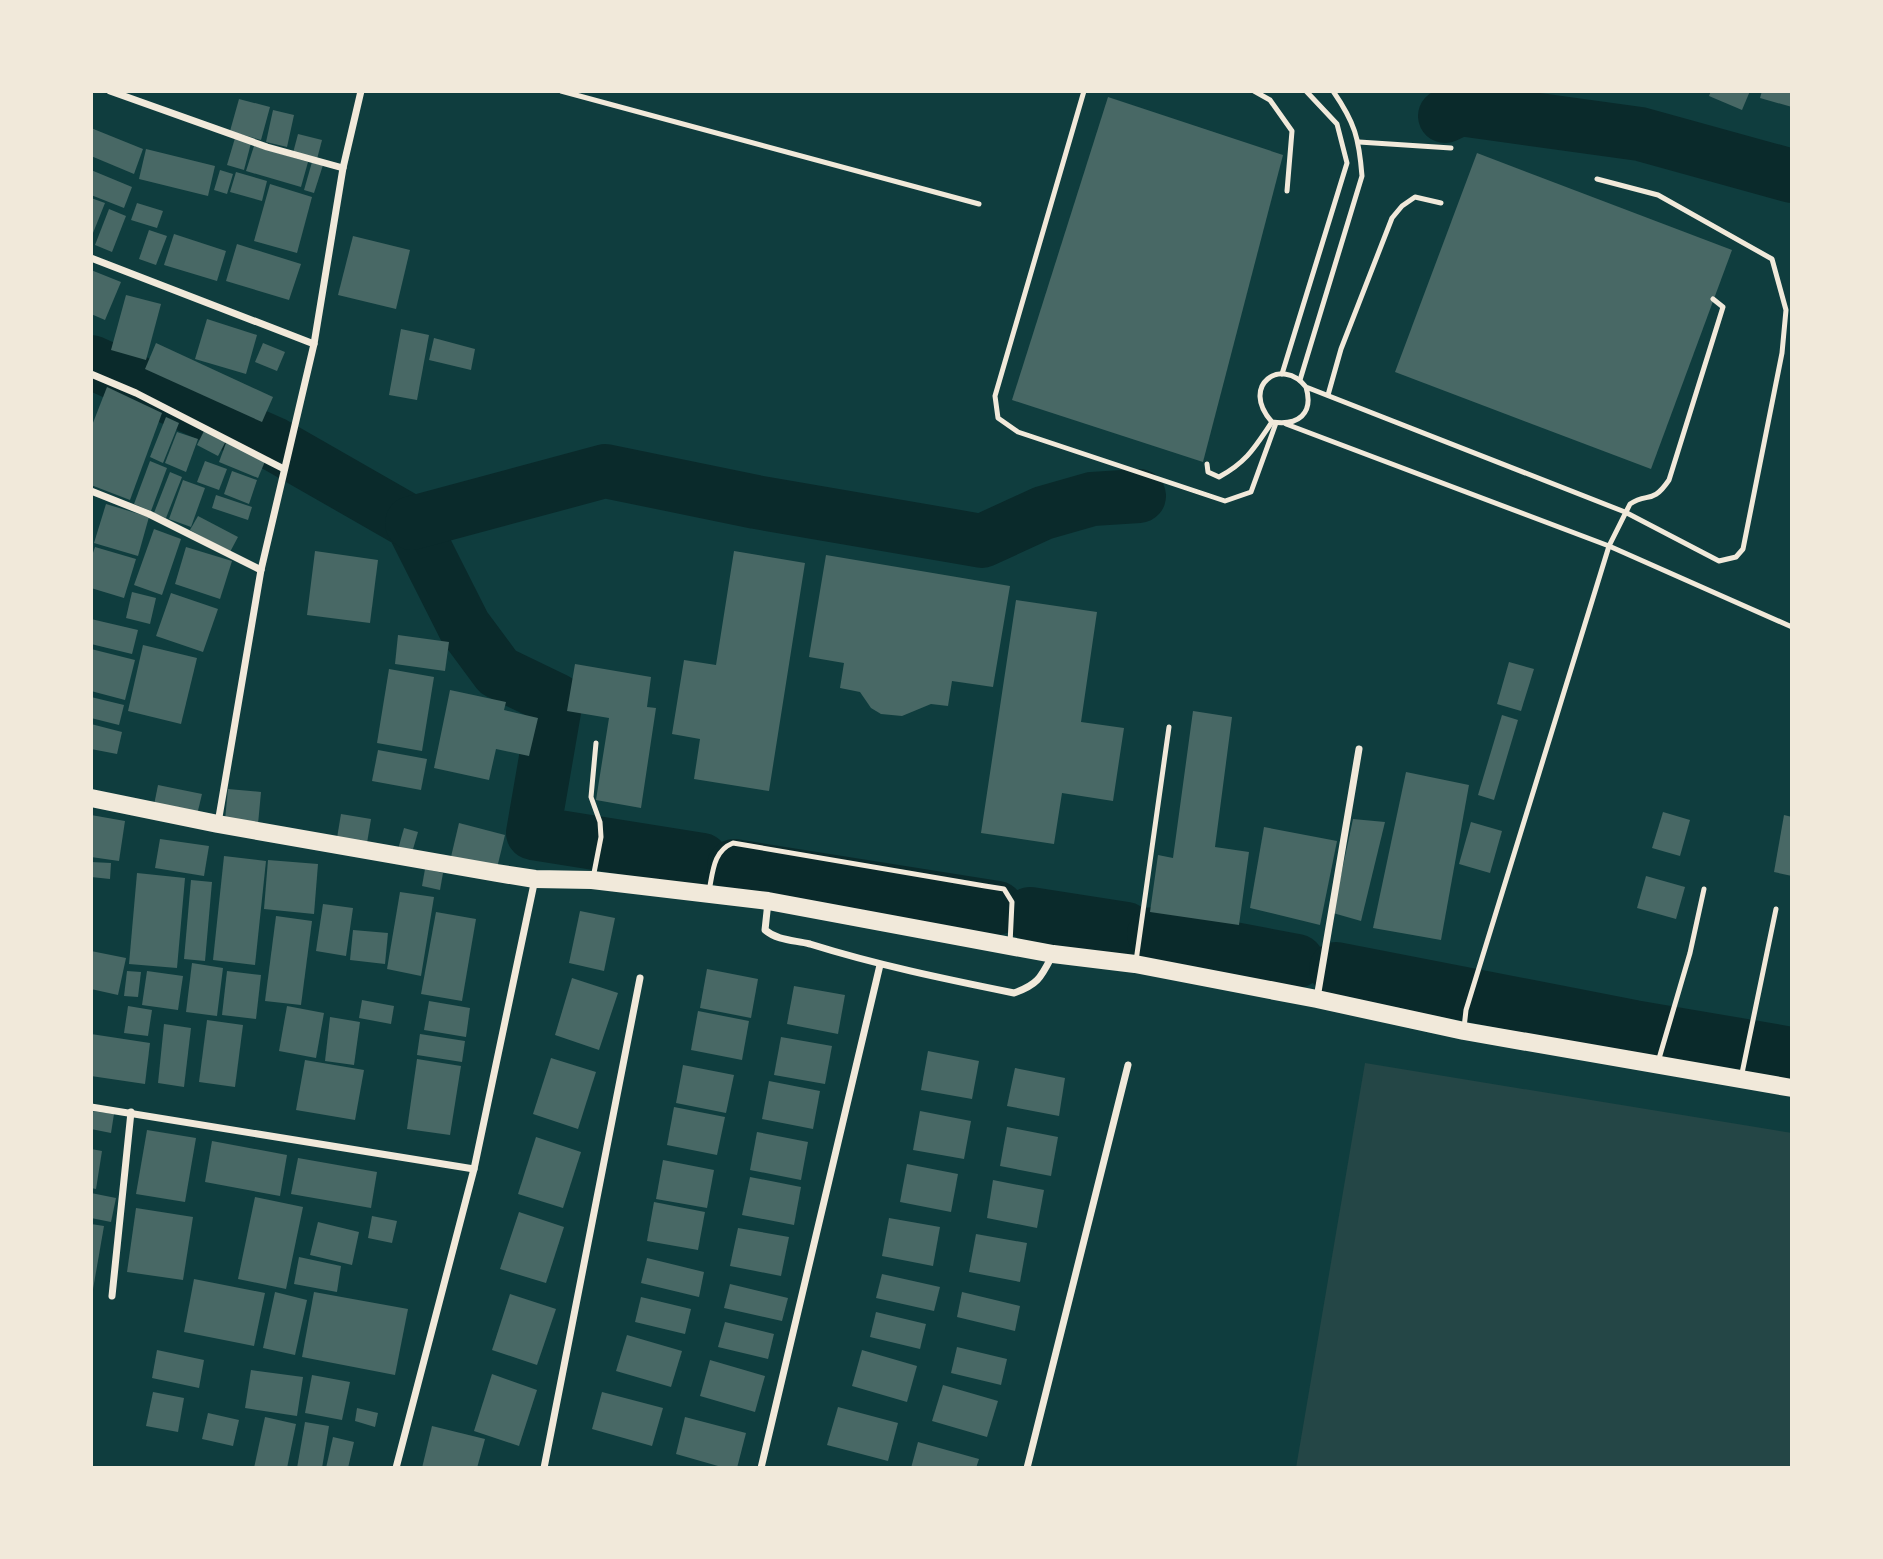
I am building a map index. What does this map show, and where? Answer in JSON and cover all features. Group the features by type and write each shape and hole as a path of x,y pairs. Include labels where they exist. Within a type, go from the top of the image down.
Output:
{"main road":[{"path":"91,798 218,824 535,879 592,880 768,901 1053,954 1135,964 1464,1031 1657,1064 1742,1072 1792,1088"}],"street":[{"path":"110,91 267,147 343,168"},
{"path":"218,824 261,570 314,344 343,168 361,91"},
{"path":"91,258 314,344"},
{"path":"91,374 136,393 284,467"},
{"path":"91,491 149,514 261,570"},
{"path":"1317,999 1359,749"},
{"path":"396,1468 474,1170 535,879"},
{"path":"768,901 765,930 774,937 880,965 1014,993 1029,988 1040,980 1053,954"},
{"path":"761,1468 880,965"},
{"path":"545,1468 640,978"},
{"path":"1027,1468 1128,1065"},
{"path":"91,1107 474,1170"},
{"path":"112,1296 131,1112"}],"lane":[{"path":"561,91 979,204"},
{"path":"1084,91 995,397 998,418 1018,432 1225,502 1251,492 1274,423"},
{"path":"1254,91 1270,100 1292,131 1287,191"},
{"path":"1282,374 1347,163 1337,124 1306,91"},
{"path":"1300,380 1362,176 1359,142 1348,112 1333,91"},
{"path":"1337,124 1351,121"},
{"path":"1359,142 1451,148"},
{"path":"1306,387 1625,512 1719,561 1736,556 1743,549 1783,353 1786,310 1772,259 1658,195 1597,178"},
{"path":"1328,395 1341,349 1392,218 1402,206 1415,197 1441,203"},
{"path":"1464,1031 1466,1010 1609,546 1625,512 1635,501 1650,499 1661,492 1669,480 1723,307 1713,299"},
{"path":"1286,424 1303,415 1308,407 1309,397 1300,380 1282,374 1272,377 1260,392 1262,411 1274,423 1286,424 1609,546 1792,627"},
{"path":"1208,464 1208,472 1219,477 1232,470 1245,461 1274,423"},
{"path":"1135,964 1169,727"},
{"path":"592,880 601,837 600,822 591,797 596,743"},
{"path":"708,894 717,854 724,846 733,843 985,886 1004,890 1012,902 1010,946"},
{"path":"1657,1064 1690,953 1704,889"},
{"path":"1742,1072 1776,909"}],"shaded area":[{"path":"1365,1063 1792,1133 1792,1468 1296,1468"}],"building":[{"path":"1711,91 1750,91 1742,110 1709,96"},
{"path":"1762,91 1792,91 1792,107 1760,98"},
{"path":"1108,97 1283,155 1203,462 1012,400"},
{"path":"239,99 270,107 261,140 230,131"},
{"path":"273,110 294,115 287,147 266,142"},
{"path":"91,128 143,149 134,174 91,156"},
{"path":"298,134 322,140 317,159 293,153"},
{"path":"235,138 251,143 244,170 227,165"},
{"path":"254,146 308,162 301,187 246,171"},
{"path":"146,149 215,166 208,196 139,179"},
{"path":"1477,153 1732,250 1651,469 1395,372"},
{"path":"312,162 323,165 314,193 304,190"},
{"path":"91,170 132,187 124,208 91,195"},
{"path":"220,170 233,174 227,194 214,190"},
{"path":"236,172 267,181 262,201 230,192"},
{"path":"270,184 312,197 297,253 254,241"},
{"path":"91,198 105,203 91,238"},
{"path":"137,203 163,211 157,228 131,220"},
{"path":"109,209 126,216 112,252 95,245"},
{"path":"149,230 167,236 156,265 139,259"},
{"path":"174,234 226,251 217,281 164,265"},
{"path":"353,236 410,250 396,309 338,295"},
{"path":"237,244 301,264 289,300 226,281"},
{"path":"91,270 121,282 105,320 91,314"},
{"path":"126,295 161,304 146,360 111,350"},
{"path":"207,319 257,335 246,374 195,359"},
{"path":"401,329 429,335 417,400 389,395"},
{"path":"434,338 475,349 471,370 429,360"},
{"path":"156,343 273,397 262,422 145,369"},
{"path":"263,343 285,352 277,371 255,362"},
{"path":"107,387 162,413 130,500 91,485 91,428"},
{"path":"166,417 179,423 163,463 150,457"},
{"path":"205,429 226,441 218,456 197,445"},
{"path":"177,432 198,439 186,472 165,463"},
{"path":"226,443 266,459 258,478 219,462"},
{"path":"150,461 167,468 151,511 134,504"},
{"path":"205,461 227,469 219,490 197,482"},
{"path":"232,471 257,480 249,504 224,494"},
{"path":"170,472 182,477 166,518 154,513"},
{"path":"183,480 205,488 191,527 169,519"},
{"path":"216,495 252,507 248,520 212,508"},
{"path":"106,504 149,517 138,556 94,543"},
{"path":"198,516 238,537 230,552 190,530"},
{"path":"154,529 181,539 162,595 134,585"},
{"path":"95,547 136,559 124,598 91,588 91,559"},
{"path":"186,547 232,561 220,599 175,584"},
{"path":"315,551 378,560 370,623 307,615"},
{"path":"734,551 805,563 769,791 694,779 700,739 672,734 684,660 716,665"},
{"path":"826,555 1010,586 993,687 952,681 948,706 931,704 902,716 881,714 871,708 860,692 840,688 844,663 809,657"},
{"path":"132,592 156,598 150,624 126,618"},
{"path":"171,593 218,609 203,652 156,636"},
{"path":"1016,600 1097,612 1081,722 1124,728 1113,801 1062,793 1054,844 981,833"},
{"path":"91,619 138,630 132,654 91,644"},
{"path":"398,635 449,642 445,671 395,664"},
{"path":"143,645 197,658 181,724 128,711"},
{"path":"91,649 135,660 125,700 91,691"},
{"path":"1509,662 1534,669 1521,711 1497,704"},
{"path":"575,664 651,677 647,707 656,708 641,808 596,800 609,718 567,711"},
{"path":"389,669 434,677 422,751 377,743"},
{"path":"450,690 506,702 504,710 538,718 529,756 496,749 489,780 434,768"},
{"path":"91,697 124,705 119,725 91,718"},
{"path":"1193,711 1232,717 1215,847 1249,852 1239,925 1150,912 1158,855 1173,858"},
{"path":"1502,715 1518,720 1494,800 1478,795"},
{"path":"91,724 122,732 117,754 91,749"},
{"path":"378,750 427,759 421,790 372,781"},
{"path":"1406,772 1469,785 1441,940 1373,928"},
{"path":"158,785 202,794 196,819 153,810"},
{"path":"228,789 261,792 258,824 225,820"},
{"path":"1663,812 1690,820 1680,856 1652,848"},
{"path":"341,814 371,819 367,843 337,838"},
{"path":"91,815 125,821 119,861 91,857"},
{"path":"1784,815 1792,817 1792,876 1774,872"},
{"path":"1353,819 1385,822 1361,921 1333,913"},
{"path":"1471,822 1502,831 1490,873 1459,864"},
{"path":"459,823 505,835 496,872 450,861"},
{"path":"1264,827 1337,841 1320,925 1250,908"},
{"path":"404,828 418,832 411,856 397,853"},
{"path":"160,839 209,846 204,876 155,868"},
{"path":"224,856 266,861 255,965 213,960"},
{"path":"268,860 318,864 314,914 264,909"},
{"path":"91,862 111,863 110,879 91,877"},
{"path":"425,869 443,873 440,890 422,886"},
{"path":"137,873 185,878 177,968 129,964"},
{"path":"1646,876 1685,887 1676,919 1637,908"},
{"path":"191,880 212,882 205,961 184,959"},
{"path":"400,892 434,897 421,976 387,969"},
{"path":"323,904 353,908 346,956 316,951"},
{"path":"580,911 615,918 604,971 569,963"},
{"path":"436,912 476,919 462,1001 421,994"},
{"path":"276,916 312,921 301,1005 265,1001"},
{"path":"353,930 388,933 385,964 350,960"},
{"path":"91,951 126,958 118,995 91,989"},
{"path":"192,963 223,968 217,1016 186,1012"},
{"path":"707,969 758,979 751,1018 700,1008"},
{"path":"127,971 141,972 138,997 124,996"},
{"path":"147,971 183,976 178,1010 142,1005"},
{"path":"227,971 261,975 256,1019 222,1015"},
{"path":"572,978 618,993 599,1050 555,1035"},
{"path":"794,986 845,995 838,1034 787,1024"},
{"path":"362,1000 394,1006 391,1024 359,1018"},
{"path":"429,1001 470,1008 466,1037 424,1030"},
{"path":"128,1006 152,1010 148,1036 124,1033"},
{"path":"287,1006 324,1013 316,1058 279,1051"},
{"path":"698,1011 749,1021 742,1060 691,1050"},
{"path":"330,1017 360,1022 354,1065 325,1061"},
{"path":"207,1020 243,1025 235,1087 199,1082"},
{"path":"164,1024 191,1028 184,1087 158,1083"},
{"path":"91,1034 150,1043 145,1084 91,1076"},
{"path":"420,1034 465,1041 462,1062 417,1055"},
{"path":"781,1037 832,1046 825,1084 774,1075"},
{"path":"928,1051 979,1061 972,1099 921,1090"},
{"path":"551,1058 596,1072 578,1129 533,1114"},
{"path":"417,1059 461,1066 450,1135 407,1129"},
{"path":"305,1060 364,1070 355,1120 296,1110"},
{"path":"683,1065 734,1075 726,1113 676,1103"},
{"path":"1015,1068 1065,1078 1059,1116 1007,1106"},
{"path":"769,1081 820,1091 813,1129 762,1119"},
{"path":"674,1107 725,1117 717,1155 667,1145"},
{"path":"91,1111 114,1114 111,1133 91,1129"},
{"path":"920,1111 971,1121 964,1159 913,1150"},
{"path":"1007,1127 1058,1137 1051,1176 1000,1166"},
{"path":"147,1130 196,1138 185,1202 136,1194"},
{"path":"757,1132 808,1142 801,1180 750,1170"},
{"path":"536,1137 581,1152 563,1208 518,1194"},
{"path":"212,1141 287,1155 280,1196 205,1182"},
{"path":"91,1149 102,1151 96,1189 91,1188"},
{"path":"298,1158 377,1172 371,1208 291,1194"},
{"path":"663,1160 714,1170 707,1208 656,1199"},
{"path":"907,1164 958,1174 951,1212 900,1202"},
{"path":"750,1177 801,1187 794,1225 742,1215"},
{"path":"993,1180 1044,1190 1037,1228 987,1218"},
{"path":"91,1193 116,1198 111,1222 91,1218"},
{"path":"255,1197 303,1207 286,1289 238,1279"},
{"path":"654,1202 705,1212 698,1250 647,1241"},
{"path":"136,1208 193,1217 183,1280 127,1272"},
{"path":"519,1212 564,1227 546,1283 500,1269"},
{"path":"372,1216 397,1221 392,1243 368,1238"},
{"path":"889,1218 940,1227 933,1266 882,1256"},
{"path":"318,1222 359,1232 352,1265 310,1255"},
{"path":"91,1224 104,1226 92,1295 91,1294"},
{"path":"738,1228 789,1237 781,1276 730,1266"},
{"path":"976,1234 1027,1243 1020,1282 969,1272"},
{"path":"299,1257 341,1266 337,1292 294,1284"},
{"path":"647,1258 704,1272 699,1297 641,1283"},
{"path":"882,1274 940,1287 934,1311 876,1298"},
{"path":"194,1279 265,1293 254,1346 184,1332"},
{"path":"730,1284 788,1298 782,1321 724,1308"},
{"path":"275,1292 307,1300 295,1355 263,1348"},
{"path":"314,1292 408,1309 395,1375 302,1357"},
{"path":"962,1292 1020,1306 1015,1331 957,1317"},
{"path":"510,1294 556,1309 537,1365 492,1350"},
{"path":"641,1297 691,1309 685,1334 635,1322"},
{"path":"876,1312 926,1324 920,1349 870,1337"},
{"path":"725,1322 774,1334 768,1359 718,1347"},
{"path":"627,1335 682,1351 671,1387 616,1371"},
{"path":"957,1347 1007,1359 1001,1385 951,1373"},
{"path":"157,1350 204,1360 199,1388 152,1378"},
{"path":"862,1350 917,1366 907,1402 852,1386"},
{"path":"710,1360 765,1376 755,1412 700,1396"},
{"path":"251,1370 303,1377 297,1416 245,1408"},
{"path":"492,1374 537,1390 519,1446 474,1431"},
{"path":"312,1375 350,1382 342,1420 305,1413"},
{"path":"943,1385 998,1401 987,1437 932,1421"},
{"path":"153,1392 184,1398 178,1432 146,1426"},
{"path":"602,1392 663,1408 652,1446 592,1429"},
{"path":"838,1407 898,1423 888,1461 827,1445"},
{"path":"357,1408 378,1413 375,1427 355,1421"},
{"path":"208,1413 239,1420 233,1446 202,1439"},
{"path":"265,1417 296,1424 287,1468 254,1468"},
{"path":"685,1417 746,1433 737,1468 725,1468 676,1454"},
{"path":"305,1422 329,1426 322,1468 297,1468"},
{"path":"432,1426 485,1439 477,1468 422,1468"},
{"path":"333,1437 354,1442 348,1468 326,1468"},
{"path":"918,1442 979,1459 976,1468 911,1468"}],"waterway":[{"path":"1445,116 1460,109 1640,134 1792,176"},
{"path":"91,362 274,444 412,523 464,626 498,672 556,700 533,833 702,860"},
{"path":"412,523 605,471 756,502 982,541 1043,513 1092,499 1139,496"},
{"path":"734,866 997,908"},
{"path":"1030,914 1126,929"},
{"path":"1154,934 1297,961"},
{"path":"1336,969 1634,1027 1792,1054"}]}
